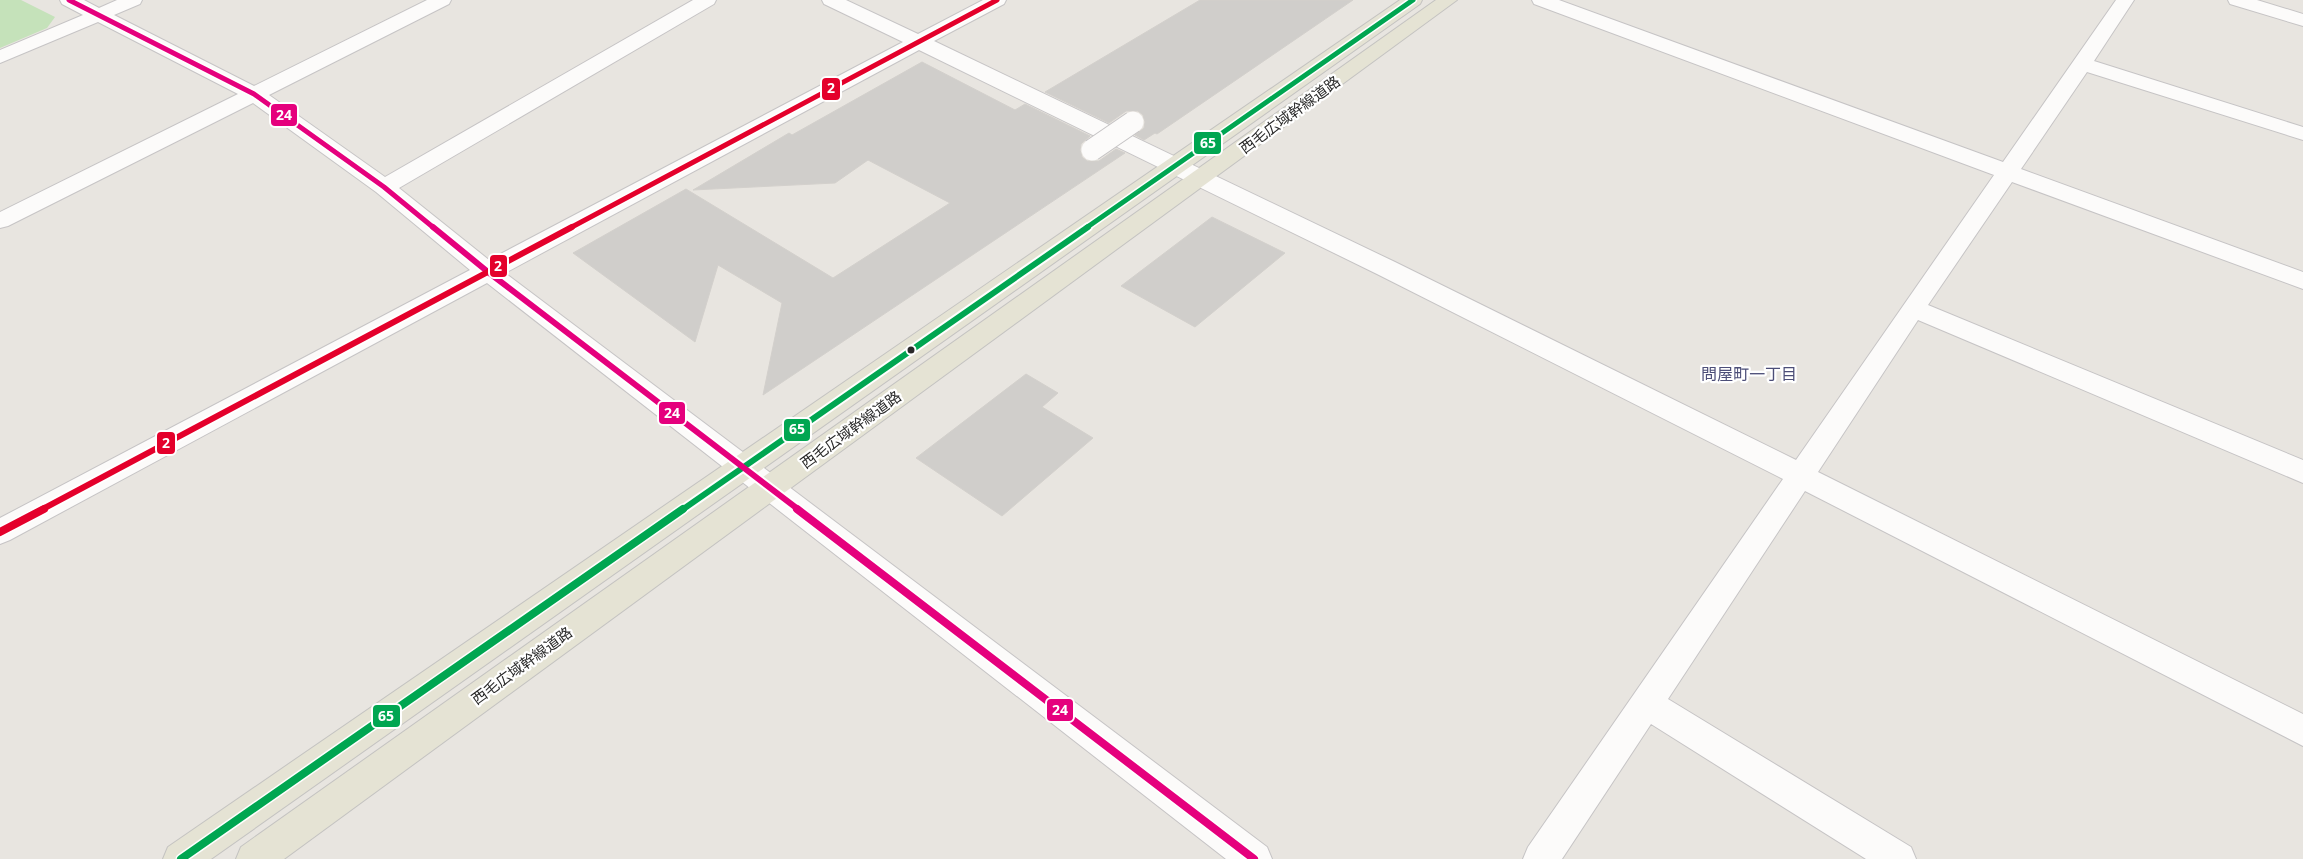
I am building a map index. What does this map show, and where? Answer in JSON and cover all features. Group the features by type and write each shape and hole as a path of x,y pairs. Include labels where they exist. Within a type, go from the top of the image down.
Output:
{"main road":[{"name":"西毛広域幹線道路","path":"181,859 1413,0"},
{"name":"西毛広域幹線道路","path":"254,859 1448,0"}],"street":[{"path":"69,0 254,94 384,187 488,272 1254,859"},
{"path":"0,57 133,0"},
{"path":"0,221 442,0"},
{"path":"384,187 707,0"},
{"path":"831,0 1203,177 1800,475 2303,731"},
{"path":"0,532 997,0"},
{"path":"1541,0 2303,281"},
{"path":"1540,859 1647,704 2006,171 2083,64 2125,0"},
{"path":"2237,0 2303,20"},
{"path":"2083,64 2303,134"},
{"path":"1092,150 1133,122"},
{"path":"1913,308 2303,472"},
{"path":"1647,704 1898,859"}],"green space":[{"path":"0,0 21,0 55,17 47,28 0,48"}],"building":[{"path":"1200,0 1353,0 1157,134 1155,133 1144,140 1135,135 1144,128 1145,122 1143,115 1138,111 1126,111 1109,123 1045,92"},
{"path":"922,62 1015,110 1025,104 1090,136 1081,144 1080,150 1082,157 1087,161 1099,161 1116,149 1125,153 763,395 782,303 718,265 695,342 573,253 686,189 833,278 950,203 868,160 835,183 693,190 789,133 792,135"},
{"path":"1212,217 1285,253 1195,327 1121,286"},
{"path":"1026,374 1058,393 1042,407 1093,438 1002,516 916,458"}],"transit line":[{"name":"24","path":"69,0 254,94 384,187 488,272 1254,859"},
{"name":"2","path":"0,532 997,0"},
{"name":"65","path":"181,859 1413,0"}],"district":[{"name":"問屋町一丁目","path":"1749,374"}]}
